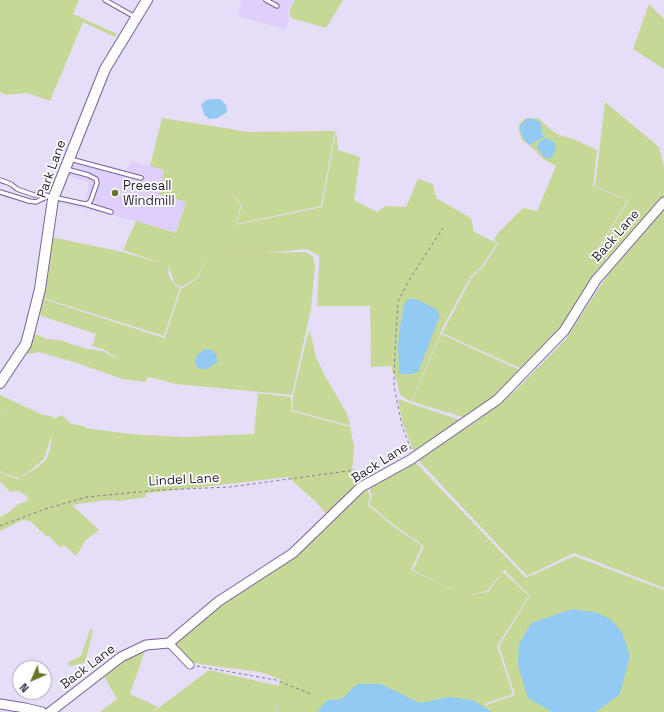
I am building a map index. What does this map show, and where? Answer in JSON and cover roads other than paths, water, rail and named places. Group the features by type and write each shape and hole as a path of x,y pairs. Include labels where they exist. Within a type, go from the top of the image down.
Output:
{"main road":[{"name":"Park Lane","path":"1,381 26,344 40,289 51,197 65,169 105,69 147,0"}],"street":[{"name":"Back Lane","path":"50,712 121,657 146,646 169,643 219,601 293,553 361,487 415,457 497,400 564,331 596,280 664,202"},
{"path":"169,643 190,665"},
{"path":"0,704 42,712"}],"lane":[{"path":"105,0 136,18"},
{"path":"266,0 277,6"},
{"path":"68,159 141,178"},
{"path":"65,169 88,175 96,179 97,183 92,200 85,204"},
{"path":"0,180 11,184 17,189 34,195 42,193 51,197 85,204 112,212"},
{"path":"0,192 36,202 51,197"}],"water":[{"path":"220,99 226,105 227,112 218,118 209,119 204,114 201,105 206,100"},
{"path":"530,118 541,122 542,134 544,137 529,145 523,138 520,125 525,120"},
{"path":"545,138 555,143 556,149 552,157 549,159 544,157 537,148 537,144"},
{"path":"408,299 416,299 426,304 437,310 440,316 418,372 412,374 399,374 398,345 400,327 404,304"},
{"path":"205,349 212,350 216,354 218,362 207,369 200,369 195,365 195,360 198,354"},
{"path":"573,609 598,613 610,619 622,632 630,656 620,694 596,712 552,712 528,698 518,665 519,644 531,623"},
{"path":"357,684 381,684 420,703 448,697 473,700 492,712 317,712 327,700 342,699"}],"place":[{"name":"Preesall Windmill","path":"115,193"}]}
